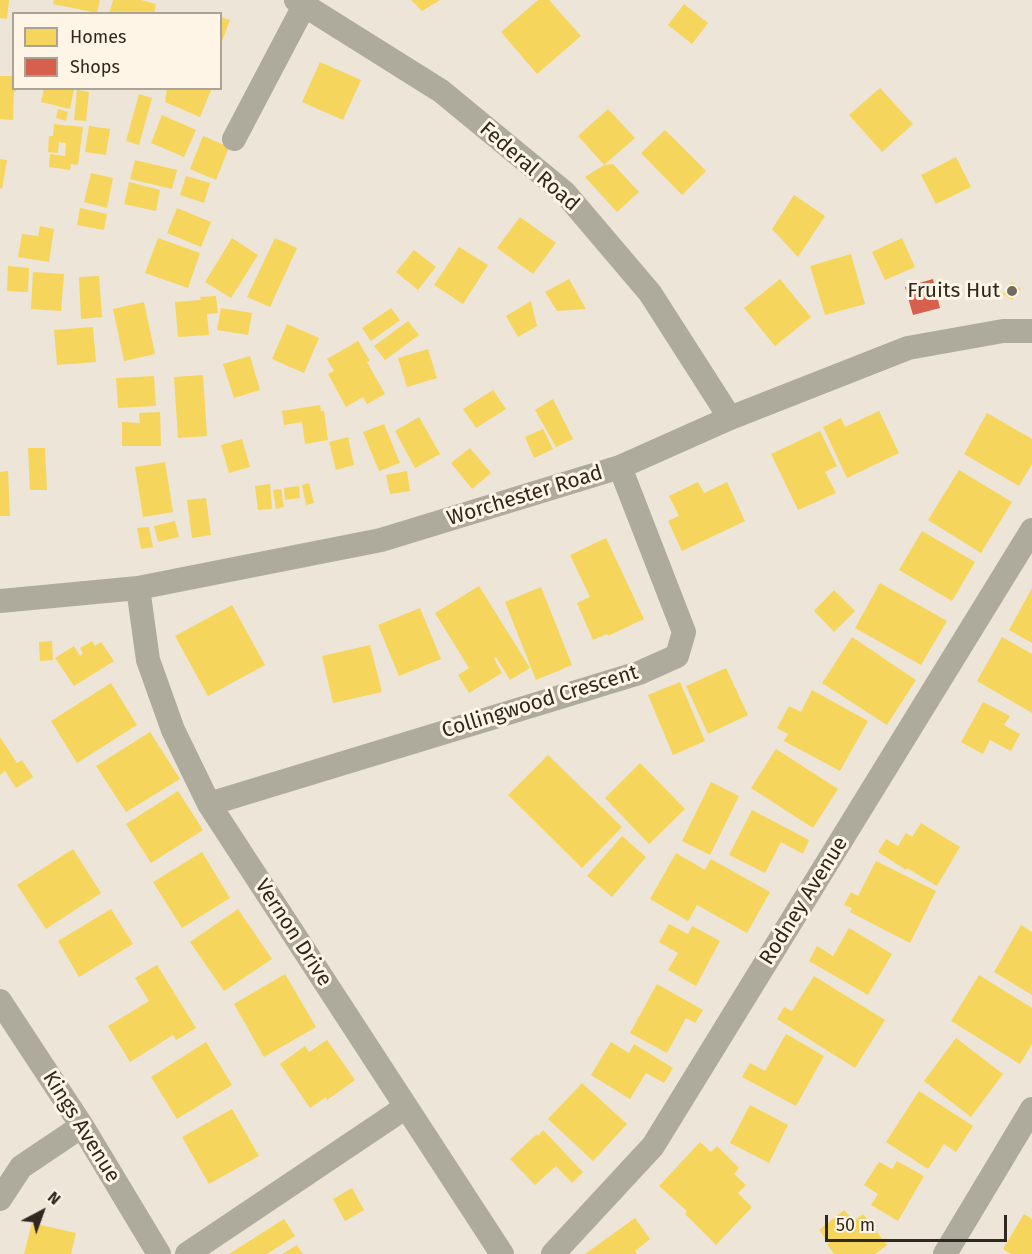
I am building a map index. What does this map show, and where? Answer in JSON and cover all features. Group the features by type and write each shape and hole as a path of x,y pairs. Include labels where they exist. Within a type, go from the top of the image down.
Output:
{"street":[{"path":"234,139 300,2"},
{"name":"Federal Road","path":"300,2 441,91 565,194 650,293 730,418"},
{"name":"Worchester Road","path":"0,602 138,588 381,540 620,467 730,418 908,348 1002,332 1032,331"},
{"name":"Collingwood Crescent","path":"209,804 639,673 677,656 684,632 620,467"},
{"name":"Rodney Avenue","path":"553,1254 653,1146 1032,530"},
{"name":"Vernon Drive","path":"138,588 148,660 173,730 209,804 502,1254"},
{"name":"Kings Avenue","path":"0,1001 82,1126 159,1254"},
{"path":"187,1254 406,1107"},
{"path":"945,1254 1032,1109"},
{"path":"0,1199 21,1167 82,1126"}],"building: Homes":[{"path":"0,0 9,0 7,19 0,18"},
{"path":"54,0 100,0 97,12 53,4"},
{"path":"113,0 141,0 156,4 154,12 110,12"},
{"path":"411,0 440,0 422,11"},
{"path":"538,0 549,0 581,36 537,74 501,32"},
{"path":"684,4 708,23 692,44 668,25"},
{"path":"222,18 230,20 222,41"},
{"path":"320,62 361,80 343,120 302,102"},
{"path":"0,76 12,76 12,90 16,90 13,120 0,119"},
{"path":"880,88 913,124 882,152 849,115"},
{"path":"44,90 74,90 70,109 41,102"},
{"path":"77,90 89,92 86,121 74,120"},
{"path":"167,90 211,90 200,117 165,102"},
{"path":"139,94 152,98 139,145 126,141"},
{"path":"58,109 68,112 66,121 56,118"},
{"path":"608,109 635,138 604,165 578,136"},
{"path":"162,115 196,130 184,157 151,143"},
{"path":"54,124 83,127 78,165 71,164 70,170 49,167 50,154 65,156 66,143 59,142 58,153 48,152 49,136 53,136"},
{"path":"89,126 110,129 106,155 85,152"},
{"path":"665,130 706,171 682,195 641,153"},
{"path":"203,136 229,147 216,180 190,169"},
{"path":"956,157 971,187 936,204 921,175"},
{"path":"0,159 7,160 2,189 0,188"},
{"path":"135,160 177,170 172,189 130,179"},
{"path":"613,164 639,192 617,212 585,177 604,165"},
{"path":"91,173 113,178 107,208 84,202"},
{"path":"186,176 210,183 204,203 180,195"},
{"path":"129,182 160,190 156,211 124,204"},
{"path":"794,195 825,216 798,257 772,229"},
{"path":"80,208 107,214 104,230 77,225"},
{"path":"177,208 211,222 201,247 167,233"},
{"path":"520,217 556,243 533,274 497,248"},
{"path":"40,226 54,229 49,262 18,257 22,234 38,236"},
{"path":"158,238 200,253 188,288 145,273"},
{"path":"232,238 258,255 231,298 205,282"},
{"path":"275,238 297,248 270,307 247,297"},
{"path":"902,238 915,267 885,280 872,252"},
{"path":"459,247 488,265 463,304 434,285"},
{"path":"414,250 436,267 418,290 396,272"},
{"path":"851,254 865,304 825,315 810,266"},
{"path":"8,266 29,268 28,292 7,291"},
{"path":"33,272 64,274 61,311 31,309"},
{"path":"99,276 102,317 81,319 79,277"},
{"path":"569,279 586,309 557,311 545,292"},
{"path":"780,279 811,317 775,346 744,308"},
{"name":"Fruits Hut","path":"1012,282 1021,289 1012,300 1003,294"},
{"path":"216,296 218,313 207,314 209,335 178,337 175,302"},
{"path":"531,301 537,326 518,337 506,316"},
{"path":"144,302 155,354 124,361 113,309"},
{"path":"221,308 252,313 248,335 217,330"},
{"path":"391,308 400,320 371,341 362,328"},
{"path":"408,321 419,335 385,360 374,346"},
{"path":"287,324 319,338 304,373 272,359"},
{"path":"93,327 96,362 57,365 54,330"},
{"path":"358,341 385,394 367,404 363,397 346,407 328,374 334,371 327,359"},
{"path":"428,349 437,378 407,387 398,358"},
{"path":"250,356 260,390 234,398 223,364"},
{"path":"203,375 207,436 178,438 174,377"},
{"path":"154,376 156,406 118,408 116,378"},
{"path":"493,390 506,409 476,428 463,409"},
{"path":"553,399 573,439 556,447 535,410"},
{"path":"320,405 321,411 324,411 328,440 305,444 302,422 284,425 282,411"},
{"path":"879,411 899,453 847,478 823,427 841,418 845,427"},
{"path":"160,412 161,446 122,446 122,422 140,423 139,413"},
{"path":"987,413 1032,439 1032,464 1019,486 964,454"},
{"path":"419,417 440,454 415,468 395,431"},
{"path":"384,424 400,463 379,471 363,432"},
{"path":"543,429 553,449 534,458 525,437"},
{"path":"820,431 837,466 825,472 836,493 798,510 771,454"},
{"path":"348,437 354,465 336,470 329,442"},
{"path":"242,439 250,467 229,473 221,445"},
{"path":"28,448 45,448 47,490 30,490"},
{"path":"470,448 491,473 472,489 451,463"},
{"path":"165,462 173,512 143,517 135,467"},
{"path":"959,470 1012,502 981,553 928,520"},
{"path":"8,471 10,516 0,516 0,472"},
{"path":"407,471 410,491 390,494 386,475"},
{"path":"698,482 704,493 727,482 745,521 682,551 668,521 679,516 669,496"},
{"path":"309,483 314,503 306,505 302,485"},
{"path":"270,484 272,509 258,510 255,486"},
{"path":"299,486 300,498 285,500 284,488"},
{"path":"281,489 284,507 276,509 273,490"},
{"path":"206,498 211,535 192,538 187,500"},
{"path":"175,521 179,537 158,542 154,526"},
{"path":"149,527 153,547 141,549 137,528"},
{"path":"922,531 975,562 952,601 899,570"},
{"path":"606,538 644,619 608,636 607,634 593,640 577,603 590,597 570,555"},
{"path":"880,583 947,621 921,665 855,628"},
{"path":"479,586 530,668 510,680 496,657 494,659 502,673 469,693 458,675 469,668 435,613"},
{"path":"541,587 572,665 536,680 505,602"},
{"path":"1032,588 1032,643 1009,630"},
{"path":"834,590 855,611 834,632 814,611"},
{"path":"232,605 265,665 208,696 175,636"},
{"path":"420,608 441,659 399,676 378,625"},
{"path":"852,637 916,680 887,725 822,683"},
{"path":"1002,637 1032,654 1032,713 977,681"},
{"path":"52,641 53,660 40,661 39,642"},
{"path":"92,641 95,646 101,642 114,661 74,686 55,658 74,646 80,656 83,653 80,648"},
{"path":"370,645 382,692 333,703 322,656"},
{"path":"726,668 748,715 708,734 686,686"},
{"path":"680,682 705,741 673,755 648,695"},
{"path":"111,683 137,725 77,763 51,721"},
{"path":"812,690 868,721 840,771 784,741 788,734 777,728 789,706 801,712"},
{"path":"983,702 1010,716 1004,725 1020,734 1011,751 990,740 983,754 961,742"},
{"path":"150,732 180,779 126,812 96,766"},
{"path":"0,737 17,763 22,760 33,777 16,788 5,771 0,775"},
{"path":"776,749 838,789 813,828 751,788"},
{"path":"548,755 622,827 582,868 508,795"},
{"path":"640,763 685,809 649,844 605,798"},
{"path":"711,782 739,796 710,855 682,841"},
{"path":"178,791 203,830 151,863 126,824"},
{"path":"752,810 809,840 803,854 781,842 765,873 729,855"},
{"path":"921,823 960,847 937,886 878,852 886,839 898,846 906,833 912,837"},
{"path":"622,836 646,857 612,897 587,876"},
{"path":"73,849 101,893 46,929 17,885"},
{"path":"202,852 230,898 182,928 153,882"},
{"path":"676,853 705,870 711,859 770,892 747,933 697,905 688,921 650,899"},
{"path":"876,861 936,891 910,943 850,912 852,908 844,905 851,892 858,896"},
{"path":"111,909 133,944 79,977 58,941"},
{"path":"238,909 272,959 224,991 190,942"},
{"path":"669,924 688,934 692,926 720,941 696,986 668,970 678,953 659,942"},
{"path":"1021,925 1032,932 1032,995 994,972"},
{"path":"849,928 892,954 868,995 809,961 817,946 833,956"},
{"path":"157,965 196,1028 176,1040 173,1035 130,1062 108,1026 149,1001 135,978"},
{"path":"285,974 316,1027 264,1057 234,1004"},
{"path":"979,975 1032,1008 1032,1044 1020,1064 951,1021"},
{"path":"814,976 885,1020 855,1068 777,1019 784,1007 792,1011"},
{"path":"657,984 703,1010 695,1023 686,1018 667,1053 630,1033"},
{"path":"786,1034 824,1056 796,1106 742,1077 750,1063 765,1071"},
{"path":"956,1038 1003,1074 971,1117 924,1081"},
{"path":"327,1040 355,1080 327,1100 326,1097 310,1108 280,1064 305,1046 309,1052"},
{"path":"206,1042 232,1085 177,1119 151,1077"},
{"path":"611,1042 629,1053 634,1044 673,1068 664,1083 646,1073 630,1099 591,1075"},
{"path":"582,1083 627,1124 593,1161 548,1119"},
{"path":"919,1091 973,1126 956,1152 944,1144 928,1169 886,1142"},
{"path":"750,1105 788,1125 769,1163 730,1143"},
{"path":"232,1109 259,1156 209,1184 182,1137"},
{"path":"543,1130 583,1172 572,1183 556,1166 535,1185 510,1159"},
{"path":"700,1142 711,1152 717,1146 739,1168 734,1174 746,1185 738,1193 752,1207 716,1245 685,1214 687,1211 659,1186"},
{"path":"897,1161 924,1176 898,1221 871,1205 878,1194 864,1185 879,1162 892,1169"},
{"path":"352,1188 364,1210 345,1221 333,1199"},
{"path":"844,1210 854,1221 863,1214 887,1245 875,1254 834,1254 819,1230"},
{"path":"1024,1214 1032,1219 1032,1254 1011,1254 1003,1249"},
{"path":"635,1218 650,1239 635,1251 637,1254 585,1254"},
{"path":"284,1219 295,1236 267,1254 229,1254"},
{"path":"32,1223 76,1233 71,1254 24,1254"},
{"path":"297,1245 303,1254 282,1254"}],"building: Shops":[{"path":"933,279 940,308 913,315 905,287"}],"place":[{"name":"Fruits Hut","path":"1012,291"}]}
